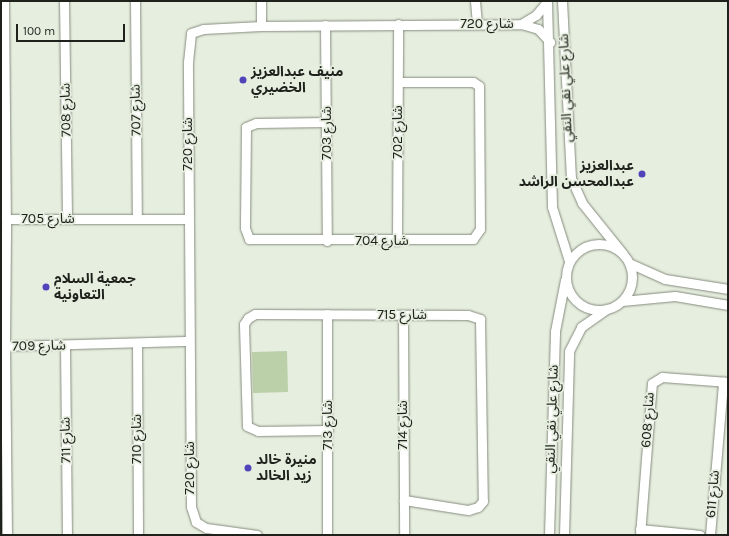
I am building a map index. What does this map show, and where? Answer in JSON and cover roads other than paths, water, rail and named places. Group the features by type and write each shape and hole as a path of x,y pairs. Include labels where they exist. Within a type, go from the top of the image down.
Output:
{"street":[{"name":"شارع 705","path":"4,1 4,221 67,219 189,219"},
{"name":"شارع 708","path":"64,1 67,219"},
{"name":"شارع 707","path":"135,1 138,219"},
{"path":"261,1 261,26"},
{"path":"475,1 477,24"},
{"name":"شارع علي نقي النقي","path":"562,1 571,178 582,203 623,254"},
{"name":"شارع 720","path":"522,24 536,15 547,2"},
{"name":"شارع علي نقي النقي","path":"547,2 550,42 552,207 569,261"},
{"name":"شارع 702","path":"397,241 398,24"},
{"name":"شارع 720","path":"255,535 206,528 192,515 189,341 189,38 196,30 261,26 522,24 538,29 550,42"},
{"name":"شارع 703","path":"325,25 327,241"},
{"name":"شارع 704","path":"327,122 256,123 244,132 245,228 249,239 327,241 466,241 477,235 479,86 473,82 398,82"},
{"path":"4,221 5,346"},
{"path":"622,301 631,283 629,263 623,254 605,244 594,244 576,252 569,261 565,280 572,298 579,304 593,309 608,309 622,301 675,296 728,304"},
{"path":"629,263 665,279 728,289"},
{"name":"شارع علي نقي النقي","path":"549,535 554,338 565,280"},
{"name":"شارع علي نقي النقي","path":"564,535 569,351 581,326 608,309"},
{"name":"شارع 715","path":"328,430 250,430 246,418 244,324 255,314 468,315 480,319 483,326 484,500 478,507 468,510 404,500"},
{"name":"شارع 713","path":"327,314 327,535"},
{"name":"شارع 714","path":"402,315 404,535"},
{"name":"شارع 709","path":"7,535 3,363 5,346 65,346 189,341"},
{"name":"شارع 710","path":"137,343 138,535"},
{"name":"شارع 711","path":"65,346 67,535"},
{"name":"شارع 608","path":"640,532 652,383 662,377 725,382"},
{"name":"شارع 611","path":"710,535 725,382"},
{"path":"640,532 700,535"}],"place":[{"name":"منيف عبدالعزيز الخضيري","path":"243,80"},
{"name":"عبدالعزيز عبدالمحسن الراشد","path":"642,174"},
{"name":"جمعية السلام التعاونية","path":"46,287"},
{"name":"منيرة خالد زيد الخالد","path":"248,468"}]}
